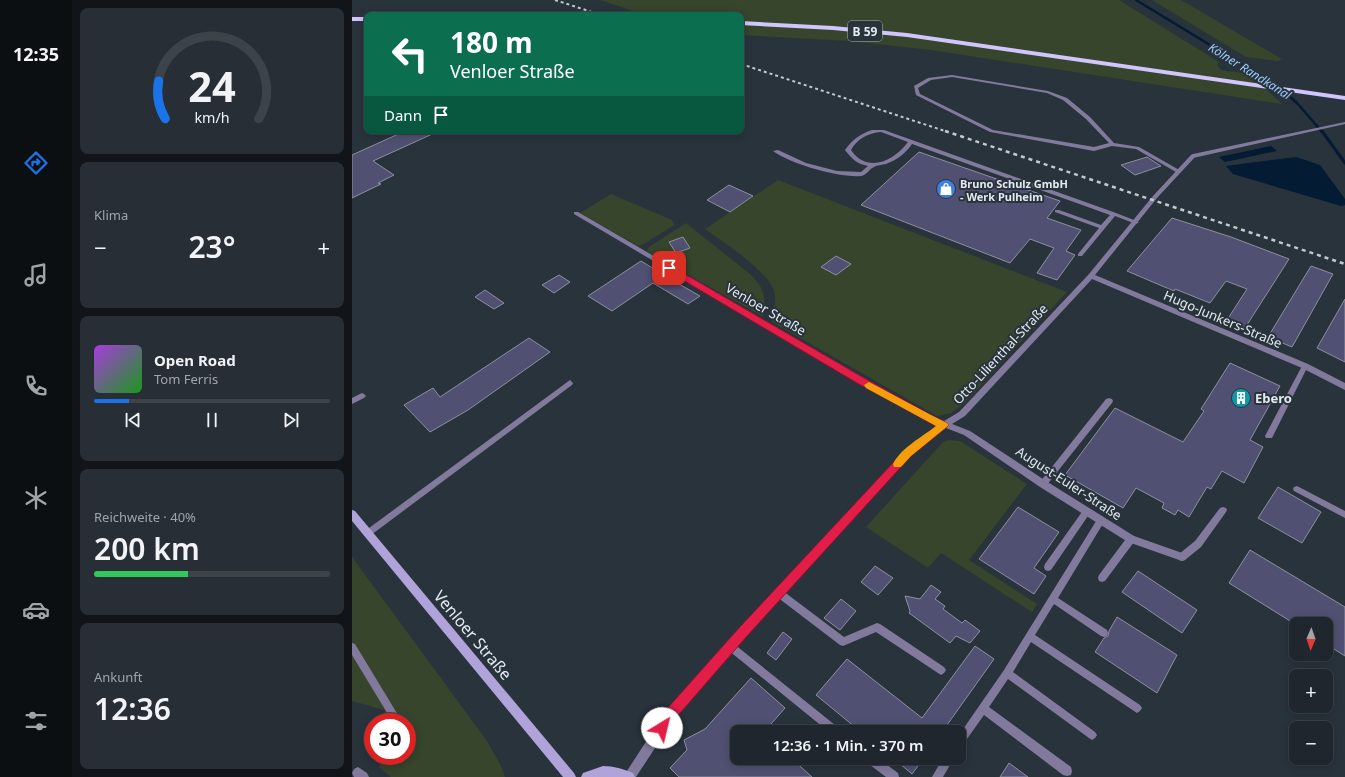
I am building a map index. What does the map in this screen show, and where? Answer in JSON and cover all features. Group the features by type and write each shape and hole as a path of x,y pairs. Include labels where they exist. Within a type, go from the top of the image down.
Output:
{"main road":[{"path":"352,19 364,19"},
{"name":"B 59","path":"744,23 841,29 907,35 1265,88 1345,98"},
{"name":"Venloer Straße","path":"352,514 570,777"},
{"path":"587,777 604,771 618,772 629,777"}],"street":[{"name":"Otto-Lilienthal-Straße","path":"629,777 670,715 731,647 907,454 944,425 962,414 1091,276 1192,156"},
{"name":"Venloer Straße","path":"576,213 860,380 928,418 944,425"},
{"name":"Hugo-Junkers-Straße","path":"1091,276 1344,384"},
{"name":"August-Euler-Straße","path":"944,425 967,433 984,443 1043,484 1131,539 1182,558"}],"lane":[{"path":"1112,144 1088,118 1066,99 1048,92 952,76 930,79 916,87 918,95 992,131 1094,149 1112,144 1137,148 1178,171"},
{"path":"1192,156 1345,123"},
{"path":"911,142 908,149 896,158 884,163 873,165 863,164 854,159 848,150 851,145 867,133 873,130 882,131 1136,222"},
{"path":"776,151 804,164 837,173 862,174 873,165"},
{"path":"1057,211 1103,228"},
{"path":"1080,255 1114,214"},
{"path":"1270,436 1304,366"},
{"path":"368,533 570,383"},
{"path":"352,401 362,396"},
{"path":"1043,484 1056,470 1109,401"},
{"path":"1297,489 1345,515"},
{"path":"1182,558 1198,544 1223,510"},
{"path":"1048,567 1087,512"},
{"path":"966,732 1007,672 1101,520"},
{"path":"1102,578 1131,539"},
{"path":"780,594 843,642 876,627 941,670"},
{"path":"1052,599 1104,633"},
{"path":"1029,636 1137,708"},
{"path":"352,647 391,713"},
{"path":"731,647 828,725"},
{"path":"1007,672 1092,735"},
{"path":"982,708 1067,771"},
{"path":"879,765 894,777"},
{"path":"937,777 945,765"}],"green space":[{"path":"600,0 1119,0 1219,62 1217,65 1221,70 1239,72 1253,79 1282,104 931,50 849,41 744,35 744,12 636,12"},
{"path":"1152,0 1181,0 1282,59 1278,61 1246,57"},
{"path":"778,180 1067,292 964,404 951,413 937,416 772,322 775,299 774,291 770,283 744,257 705,229"},
{"path":"611,194 672,220 674,225 638,246 580,213"},
{"path":"686,223 755,279 763,293 763,317 648,252 647,250 649,247"},
{"path":"949,440 960,441 1027,484 969,560 1037,604 1032,612 941,553 928,568 866,527 943,442"},
{"path":"352,557 487,741 501,766 505,777 391,777 379,767 380,765 416,765 416,713 386,713 384,710 352,701"}],"water":[{"path":"1271,146 1277,151 1225,162 1219,157"},
{"path":"1296,157 1320,165 1345,199 1345,205 1341,206 1233,174 1226,166"}],"building":[{"path":"398,134 432,134 373,161 394,175 378,183 381,184 352,198 352,155"},
{"path":"919,152 1060,201 1047,218 1081,230 1066,251 1075,255 1057,280 1037,273 1054,248 1030,239 1010,263 861,205"},
{"path":"1147,157 1161,166 1135,175 1121,165"},
{"path":"729,185 753,196 730,212 707,200"},
{"path":"1172,218 1231,237 1289,259 1245,328 1227,320 1247,289 1226,281 1210,303 1175,289 1174,291 1127,271"},
{"path":"683,237 690,248 676,253 669,242"},
{"path":"836,256 851,264 836,275 821,267"},
{"path":"641,261 700,296 688,304 653,283 612,311 588,296"},
{"path":"1311,266 1333,274 1292,347 1268,337"},
{"path":"559,275 570,282 554,293 542,285"},
{"path":"485,290 504,303 494,309 475,297"},
{"path":"1345,299 1345,362 1317,348"},
{"path":"529,338 550,352 468,410 430,432 404,405 433,388 440,397"},
{"path":"1230,363 1280,386 1250,440 1263,447 1244,483 1222,471 1211,489 1207,487 1189,517 1178,510 1175,515 1162,508 1164,503 1136,488 1123,508 1065,475 1115,408 1183,442 1204,411 1201,409"},
{"path":"1278,487 1321,512 1302,543 1258,518"},
{"path":"1018,507 1059,532 1034,568 1046,576 1034,594 979,559"},
{"path":"1250,550 1345,607 1345,656 1333,648 1333,617 1289,617 1289,620 1229,583"},
{"path":"875,566 893,578 878,595 861,582"},
{"path":"1138,571 1197,610 1182,633 1122,592"},
{"path":"931,585 941,592 935,599 945,606 943,609 962,623 965,620 980,631 970,643 956,636 950,643 909,613 910,611 905,596 920,599"},
{"path":"841,599 856,611 840,630 824,618"},
{"path":"1117,617 1177,655 1157,693 1095,652 1104,638 1108,636 1109,631"},
{"path":"783,632 792,639 776,660 767,653"},
{"path":"975,646 994,659 947,725 852,725 816,695 847,659 922,718"},
{"path":"751,678 785,708 770,725 730,725 730,765 799,765 812,777 679,777 670,768 687,750 684,740 705,729"},
{"path":"1009,763 1028,777 1000,777"},
{"path":"901,765 919,765 912,774"}],"waterway":[{"name":"Kölner Randkanal","path":"1136,0 1279,87 1298,104 1322,132"},
{"name":"Kölner Randkanal","path":"1322,131 1345,163"}],"railway":[{"path":"555,0 592,12"},
{"path":"744,65 948,132"},
{"path":"945,131 1345,264"}],"slow traffic":[{"path":"869,385 928,418 944,425 907,454 897,464"}],"place":[{"name":"Bruno Schulz GmbH - Werk Pulheim","path":"946,189"},
{"name":"Ebero","path":"1241,398"}],"route":[{"path":"662,728 670,715 743,632 780,594 907,454 944,425 928,418 860,380 669,268"}]}
